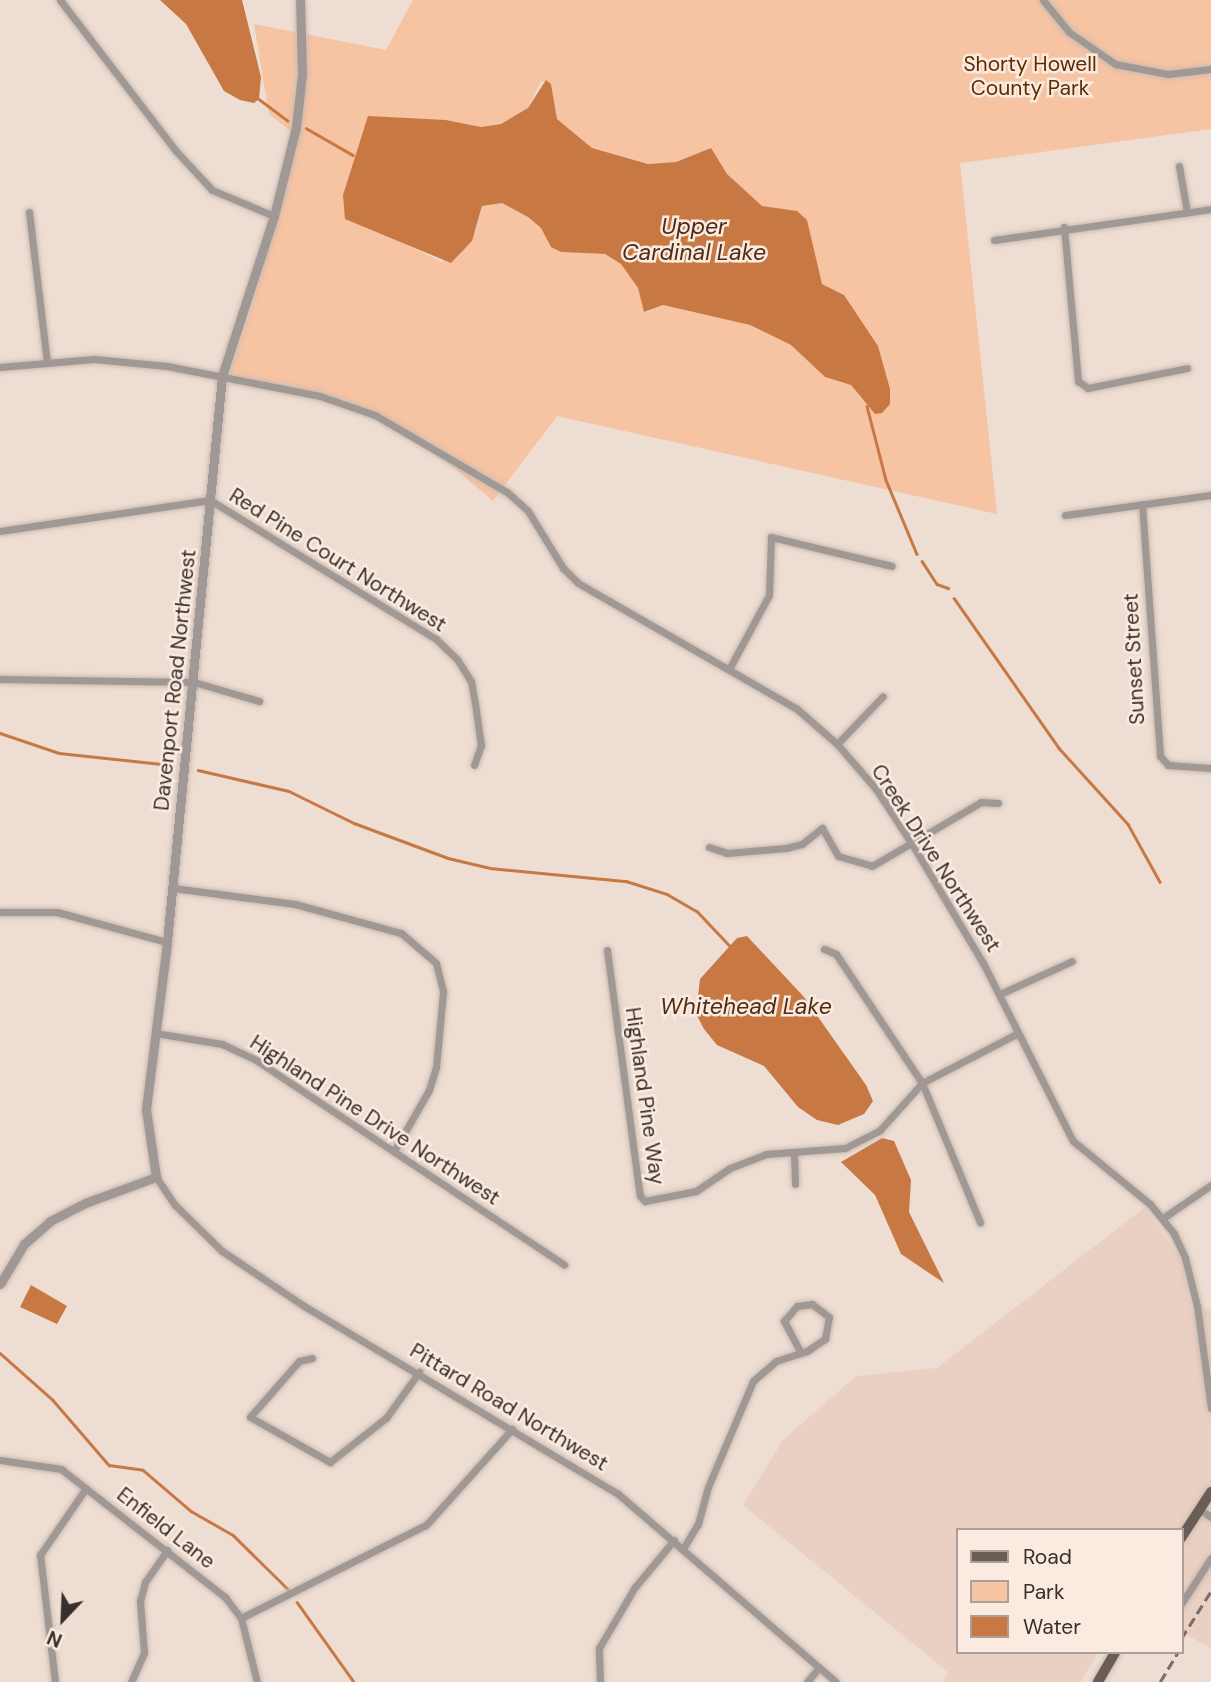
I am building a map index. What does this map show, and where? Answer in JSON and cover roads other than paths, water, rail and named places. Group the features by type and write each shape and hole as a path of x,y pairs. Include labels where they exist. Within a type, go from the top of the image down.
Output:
{"main road":[{"path":"1183,1535 1211,1492"},
{"path":"1098,1682 1114,1654"}],"street":[{"path":"60,0 176,151 212,190 274,216"},
{"name":"Davenport Road Northwest","path":"156,1177 146,1110 173,888 222,376 274,216 299,112 303,43 300,0"},
{"path":"1043,0 1069,32 1115,64 1168,74 1211,69"},
{"path":"1180,166 1187,212"},
{"path":"994,240 1064,227 1211,209"},
{"path":"29,212 47,362"},
{"path":"1064,227 1078,381 1088,388 1187,368"},
{"name":"Creek Drive Northwest","path":"0,367 47,362 117,360 222,376 320,396 375,415 480,475 528,511 563,568 578,583 797,709 837,744 876,789 912,844 1000,994 1073,1141 1163,1218 1185,1258 1211,1409"},
{"path":"1065,515 1211,495"},
{"path":"0,531 210,500"},
{"name":"Red Pine Court Northwest","path":"210,500 436,639 457,659 471,681 476,710 481,745 474,765"},
{"name":"Sunset Street","path":"1142,504 1160,756 1168,765 1211,768"},
{"path":"729,669 769,596 771,537 892,566"},
{"path":"0,679 194,682 259,701"},
{"path":"837,744 883,696"},
{"path":"709,847 727,853 786,848 802,844 822,828 838,856 872,866 981,802 998,803"},
{"path":"173,888 295,904 401,933 436,963 443,992 436,1067 429,1090 394,1151"},
{"path":"0,912 57,912 167,942"},
{"path":"824,949 836,954 922,1083 980,1222"},
{"name":"Highland Pine Way","path":"607,950 640,1196 645,1202 679,1198 766,1154 794,1154 845,1148 880,1130 922,1083 1018,1033"},
{"path":"1000,994 1072,961"},
{"name":"Highland Pine Drive Northwest","path":"155,1033 222,1044 256,1060 564,1265"},
{"path":"794,1154 795,1184"},
{"path":"0,1284 24,1244 50,1222 85,1202 156,1177"},
{"name":"Pittard Road Northwest","path":"156,1177 175,1205 222,1251 608,1487 684,1547 836,1682"},
{"path":"1163,1218 1211,1185"},
{"path":"684,1547 698,1524 708,1487 753,1381 776,1361 801,1353 825,1339 831,1324 822,1308 812,1304 797,1306 784,1321 801,1353"},
{"path":"312,1358 299,1360 250,1418 330,1462 386,1418 403,1400 419,1372"},
{"path":"241,1618 426,1525 512,1429"},
{"name":"Enfield Lane","path":"0,1460 52,1465 86,1488 225,1597 241,1618 257,1682"},
{"path":"55,1682 40,1555 86,1488"},
{"path":"1199,1510 1211,1517"},
{"path":"600,1682 599,1648 635,1587 674,1540"},
{"path":"131,1682 144,1653 140,1601 145,1581 167,1550"},
{"path":"1183,1601 1211,1558"},
{"path":"807,1682 819,1667"}],"water":[{"path":"160,0 242,0 261,77 259,99 254,103 240,100 224,91 186,24"},
{"name":"Upper Cardinal Lake","path":"546,80 551,84 557,119 592,148 648,164 676,162 711,148 727,174 762,206 797,211 807,220 822,284 844,295 878,346 890,389 890,404 882,413 875,414 851,385 825,377 791,345 750,325 663,305 644,312 638,288 621,264 605,254 561,252 551,247 541,228 528,217 502,203 482,206 472,241 451,263 345,219 343,195 368,116 446,120 481,127 501,124 528,108"},
{"name":"Whitehead Lake","path":"747,936 804,997 866,1085 873,1101 864,1114 838,1125 817,1120 798,1107 764,1066 717,1045 704,1029 696,1014 700,979 737,938"},
{"path":"882,1138 894,1141 911,1180 909,1212 944,1283 901,1254 875,1195 841,1162"},
{"path":"31,1285 67,1306 57,1324 20,1307"}],"waterway":[{"path":"259,99 288,121"},
{"path":"306,128 353,155"},
{"path":"867,406 886,480 917,554"},
{"path":"922,561 937,584 948,588"},
{"path":"954,598 1059,748 1128,824 1160,882"},
{"path":"0,733 59,753 172,765"},
{"path":"198,770 289,791 354,823 448,858 490,868 626,881 667,894 697,911 730,946"},
{"path":"0,1353 53,1400 109,1465 143,1470 191,1511 233,1535 289,1590"},
{"path":"297,1602 354,1682"}],"railway":[{"path":"1183,1636 1211,1591"},
{"path":"1160,1682 1177,1654"}],"park label":[{"name":"Shorty Howell County Park","path":"1030,76"}]}
